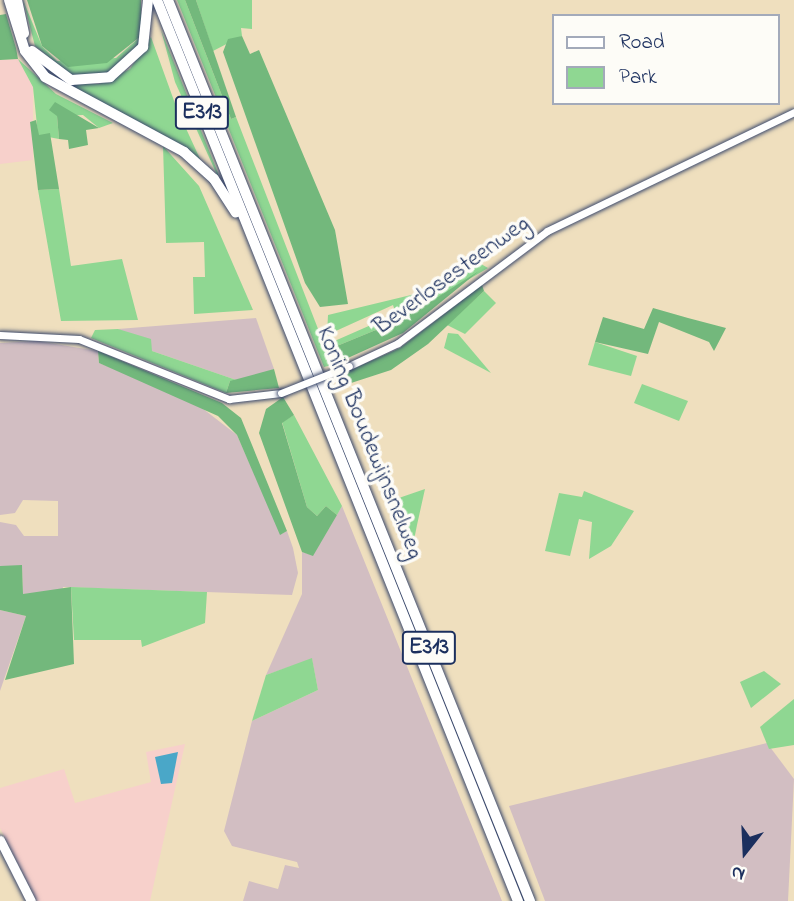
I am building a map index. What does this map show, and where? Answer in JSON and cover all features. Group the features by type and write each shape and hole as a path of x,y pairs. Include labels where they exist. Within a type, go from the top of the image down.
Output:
{"highway":[{"path":"9,0 25,51 45,77 184,152 247,225"},
{"path":"17,0 26,38 39,61 62,76 87,82 110,77 137,57 149,28 148,0"},
{"name":"Koning Boudewijnsnelweg","path":"157,0 518,901"},
{"name":"Koning Boudewijnsnelweg","path":"169,0 530,901"}],"main road":[{"path":"0,840 31,901"}],"street":[{"name":"Beverlosesteenweg","path":"0,335 79,339 229,398 281,393 348,366 404,338 547,231 794,113"}],"shaded area":[{"path":"18,59 33,87 33,160 0,164 0,60"},
{"path":"256,318 274,369 242,382 152,351 118,329"},
{"path":"37,341 98,351 99,363 189,398 237,435 281,534 287,531 293,548 298,573 292,595 63,587 62,593 23,594 22,566 0,566 0,522 16,525 24,536 58,536 58,501 23,500 15,513 0,515 0,343"},
{"path":"342,506 502,901 243,901 249,881 278,889 285,865 299,868 297,862 232,846 224,831 252,721 318,690 312,659 266,675 302,594 302,552 313,555"},
{"path":"0,610 26,616 0,691"},
{"path":"767,743 794,779 788,901 545,901 509,806"},
{"path":"185,744 150,901 37,901 0,828 0,788 64,769 75,803 151,782 146,752"}],"green space":[{"path":"23,0 42,46 57,61 116,58 141,36 138,47 105,75 71,75 35,46"},
{"path":"27,0 141,0 141,36 107,63 68,67 42,46"},
{"path":"177,0 185,0 231,119 236,117 332,365 324,367"},
{"path":"185,0 196,0 236,117 231,119"},
{"path":"196,0 252,0 252,29 241,28 242,36 213,51"},
{"path":"6,14 18,59 0,60 0,15"},
{"path":"161,30 218,173 218,177 175,82"},
{"path":"242,36 250,54 259,50 335,230 348,304 320,307 305,283 223,52 228,39"},
{"path":"151,37 177,109 201,161 61,86 47,72 67,82 99,84 130,69"},
{"path":"18,59 56,94 113,123 99,128 83,115 57,116 59,139 38,135 33,87"},
{"path":"55,102 99,128 86,130 88,145 69,149 68,140 59,139 57,116 49,110"},
{"path":"36,120 39,135 50,133 59,189 38,190 30,122"},
{"path":"163,146 199,186 253,310 194,314 193,277 205,277 204,242 166,243"},
{"path":"59,189 71,266 122,259 138,320 61,321 38,190"},
{"path":"481,264 488,268 422,307 416,293"},
{"path":"479,271 403,333 339,362 332,348 405,318 411,295 416,293 422,307"},
{"path":"482,285 484,291 428,344 391,370 348,384 344,373 400,348"},
{"path":"484,291 496,303 465,334 447,325"},
{"path":"411,295 405,318 332,348 330,343 396,314 393,305 327,335 328,315"},
{"path":"653,308 726,328 714,351 709,342 659,322 648,354 595,342 603,317 644,329"},
{"path":"118,329 151,339 152,351 242,382 230,381 226,393 91,338 95,330"},
{"path":"448,333 458,334 491,373 444,348"},
{"path":"595,342 637,356 631,376 588,365"},
{"path":"98,351 222,403 241,418 287,531 280,535 237,435 218,416 99,363"},
{"path":"274,369 279,388 226,393 230,381"},
{"path":"642,384 688,401 679,421 634,403"},
{"path":"283,397 294,415 282,423 307,507 317,516 326,506 337,515 313,556 302,552 259,433 266,409"},
{"path":"294,415 342,506 337,515 326,506 317,516 307,507 282,422"},
{"path":"425,489 417,525 413,545 393,500"},
{"path":"584,491 634,511 611,546 589,559 592,522 579,519 570,556 545,551 559,493 582,497"},
{"path":"22,565 23,594 71,587 74,664 5,680 26,616 0,610 0,566"},
{"path":"71,587 207,592 205,623 142,647 141,640 74,640"},
{"path":"312,658 318,690 252,721 266,675"},
{"path":"764,671 781,684 751,708 740,682"},
{"path":"794,699 794,745 769,749 760,727"}],"water":[{"path":"178,752 172,783 161,784 155,757"}]}
